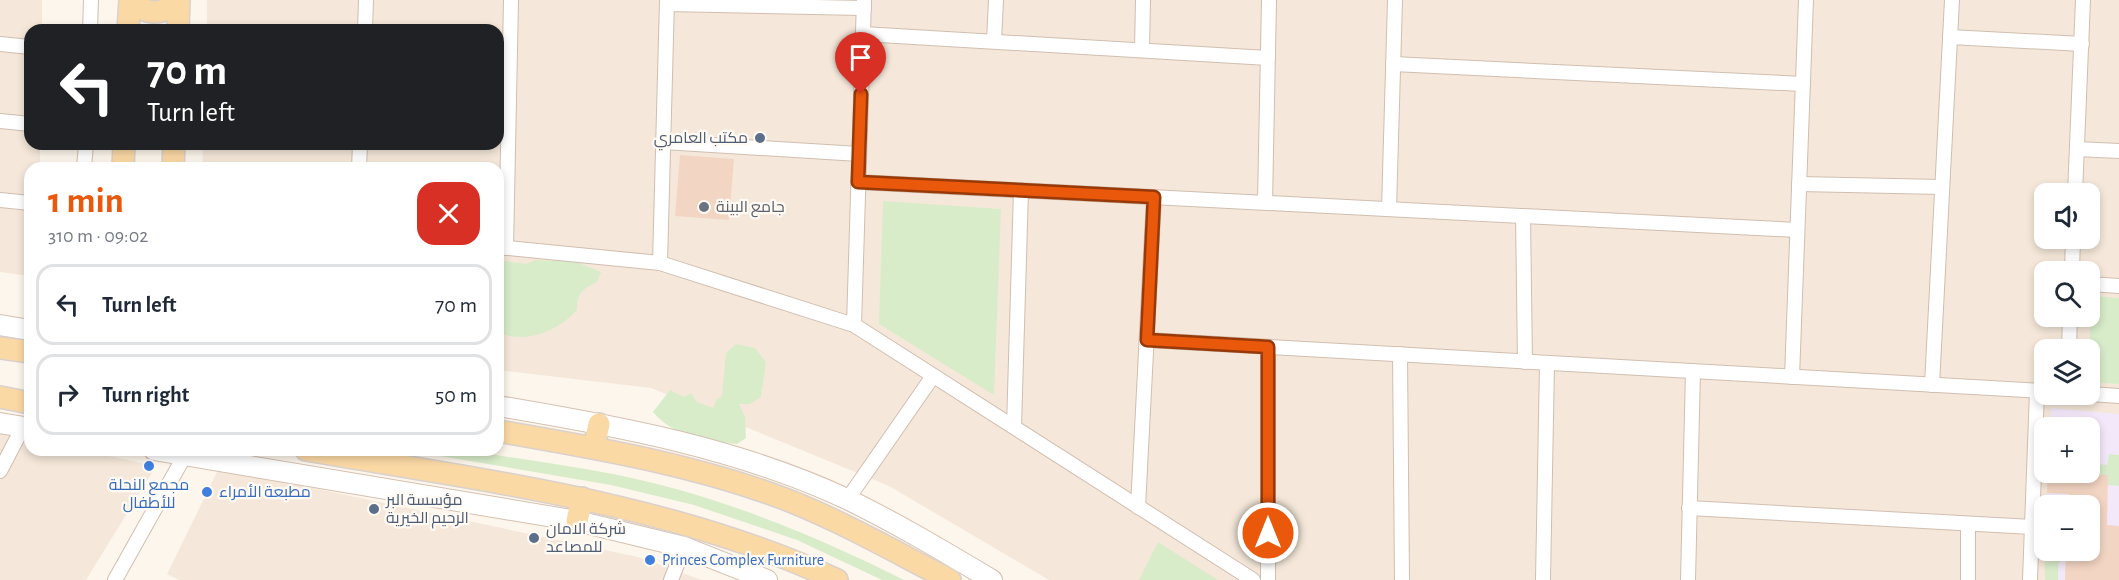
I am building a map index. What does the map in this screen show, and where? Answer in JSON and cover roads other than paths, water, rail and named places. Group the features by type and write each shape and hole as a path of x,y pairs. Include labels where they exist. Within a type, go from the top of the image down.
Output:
{"main road":[{"path":"132,0 143,9 156,12 168,9 178,0"},
{"path":"129,24 132,0"},
{"path":"178,0 178,24"},
{"path":"0,348 24,351"},
{"path":"0,397 24,401"},
{"path":"594,447 599,424"},
{"path":"504,432 594,447 724,480 789,501 950,580"},
{"path":"384,456 432,471 582,498 752,545 837,580"},
{"path":"424,456 425,462 432,471"},
{"path":"577,522 582,498"}],"street":[{"path":"90,24 91,0"},
{"path":"365,24 366,0"},
{"path":"504,192 511,0"},
{"path":"994,41 996,0"},
{"path":"1142,50 1143,0"},
{"path":"1265,202 1269,0"},
{"path":"1389,209 1395,0"},
{"path":"1792,377 1806,0"},
{"path":"1932,385 1952,0"},
{"path":"2075,183 2083,0"},
{"path":"660,263 667,2 864,4 854,325"},
{"path":"863,33 1268,58"},
{"path":"1950,37 2082,44"},
{"path":"0,44 24,46"},
{"path":"1394,64 1803,84"},
{"path":"0,121 24,123"},
{"path":"663,142 859,154"},
{"path":"2077,149 2119,151"},
{"path":"858,182 1797,230"},
{"path":"1799,184 1942,187"},
{"path":"1014,427 1021,190"},
{"path":"1138,507 1154,197"},
{"path":"0,200 24,202"},
{"path":"1523,216 1525,362"},
{"path":"504,247 660,263 854,325 1253,580"},
{"path":"2100,285 2119,286"},
{"path":"0,325 24,329"},
{"path":"1147,340 2034,391"},
{"path":"1268,347 1268,580"},
{"path":"1400,354 1402,580"},
{"path":"1543,580 1547,363"},
{"path":"1689,580 1693,371"},
{"path":"848,500 933,376"},
{"path":"2100,395 2119,396"},
{"path":"2030,580 2040,405"},
{"path":"504,407 684,442 794,477 848,500 923,539 992,580"},
{"path":"0,423 24,427"},
{"path":"0,471 24,433"},
{"path":"115,580 183,456"},
{"path":"190,456 577,522 684,547 768,580"},
{"path":"1689,508 2032,527"},
{"path":"1968,524 1968,580"},
{"path":"671,580 684,547"}],"place":[{"name":"مكتب العامري","path":"760,138"},
{"name":"جامع البينة","path":"704,207"},
{"name":"مجمع النحلة للأطفال","path":"149,466"},
{"name":"مطبعة الأمراء","path":"207,492"},
{"name":"مؤسسة البر الرحيم الخيرية","path":"374,509"},
{"name":"شركة الامان للمصاعد","path":"534,538"},
{"name":"Princes Complex Furniture","path":"650,560"}]}
